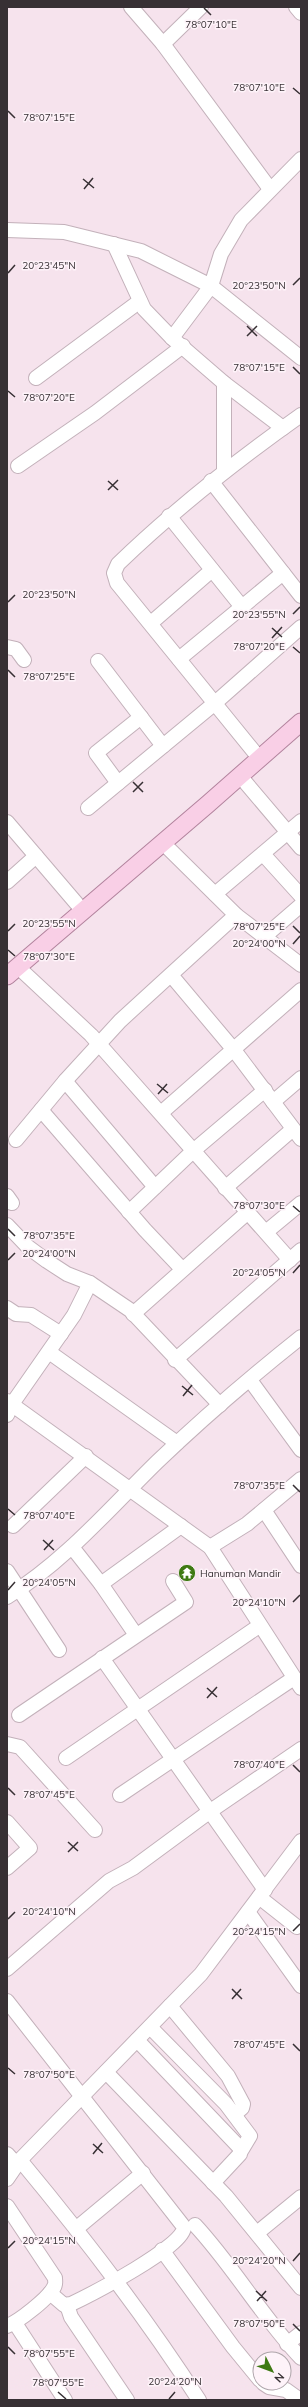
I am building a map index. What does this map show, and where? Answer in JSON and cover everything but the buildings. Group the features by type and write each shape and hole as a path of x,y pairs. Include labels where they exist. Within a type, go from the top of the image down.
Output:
{"main road":[{"path":"13,971 163,843 301,722"}],"street":[{"path":"131,7 163,44 270,189"},
{"path":"163,44 201,7"},
{"path":"296,7 301,13"},
{"path":"18,466 95,413 178,342 211,286 220,254 241,220 301,159"},
{"path":"7,230 64,232 141,251 211,286 301,358"},
{"path":"114,244 144,309 224,383 282,428"},
{"path":"36,378 140,301"},
{"path":"224,383 224,471"},
{"path":"260,759 117,583 114,573 118,564 169,516 224,471 301,415"},
{"path":"211,481 301,596"},
{"path":"169,516 242,607"},
{"path":"151,623 212,570"},
{"path":"179,659 283,573"},
{"path":"88,808 215,703 301,627"},
{"path":"7,647 16,649 24,660"},
{"path":"98,661 163,746"},
{"path":"118,783 96,753 141,717"},
{"path":"240,776 301,848"},
{"path":"215,894 301,821"},
{"path":"7,822 83,911"},
{"path":"163,843 236,915 301,965"},
{"path":"263,854 301,896"},
{"path":"7,882 36,856"},
{"path":"264,937 301,905"},
{"path":"16,1140 65,1081 120,1021 236,915"},
{"path":"13,971 99,1044 290,1260"},
{"path":"170,975 234,1050 297,1134 225,1188"},
{"path":"161,1113 301,990"},
{"path":"273,1102 301,1078"},
{"path":"65,1081 155,1187"},
{"path":"130,1212 193,1151 265,1090"},
{"path":"41,1110 182,1269"},
{"path":"266,1232 301,1203"},
{"path":"133,1314 248,1212"},
{"path":"7,1225 28,1247 67,1274 90,1283 133,1314 220,1405"},
{"path":"176,1360 301,1250"},
{"path":"90,1283 61,1334 9,1406 86,1456 130,1490 210,1547 259,1626 298,1683 173,1759 120,1795"},
{"path":"7,1308 16,1314 31,1315 61,1334"},
{"path":"7,1597 33,1581 72,1547 177,1443 301,1337"},
{"path":"49,1352 177,1443"},
{"path":"250,1380 301,1450"},
{"path":"14,1526 86,1456"},
{"path":"210,1547 225,1539 264,1510 301,1479"},
{"path":"264,1510 301,1566"},
{"path":"101,1584 181,1526"},
{"path":"72,1547 101,1584 136,1635"},
{"path":"7,1571 59,1650"},
{"path":"19,1715 186,1602 173,1581"},
{"path":"66,1758 259,1626"},
{"path":"102,1658 137,1710 173,1759 262,1893 296,1927"},
{"path":"13,1745 95,1830"},
{"path":"7,1969 108,1881 133,1868 209,1812 301,1749"},
{"path":"7,1822 30,1848 7,1868"},
{"path":"7,2179 19,2162 201,1974 301,1841"},
{"path":"248,1912 301,1986"},
{"path":"7,2001 184,2226 178,2239 117,2281 67,2305"},
{"path":"170,2006 228,2076 243,2104 242,2108 235,2114"},
{"path":"150,2027 235,2114 250,2136 241,2151 213,2183"},
{"path":"137,2040 241,2151"},
{"path":"106,2072 226,2196 301,2288"},
{"path":"7,2154 19,2162 77,2228 168,2352 198,2400"},
{"path":"77,2228 143,2173"},
{"path":"257,2233 301,2197"},
{"path":"7,2206 55,2278 54,2288 50,2293 11,2325 65,2400"},
{"path":"195,2225 219,2251 287,2344 301,2358"},
{"path":"162,2250 232,2347 252,2371"},
{"path":"50,2293 67,2305 71,2317 127,2400"},
{"path":"287,2344 301,2333"},
{"path":"287,2391 300,2400"}],"place":[{"name":"Hanuman Mandir","path":"187,1573"}]}
